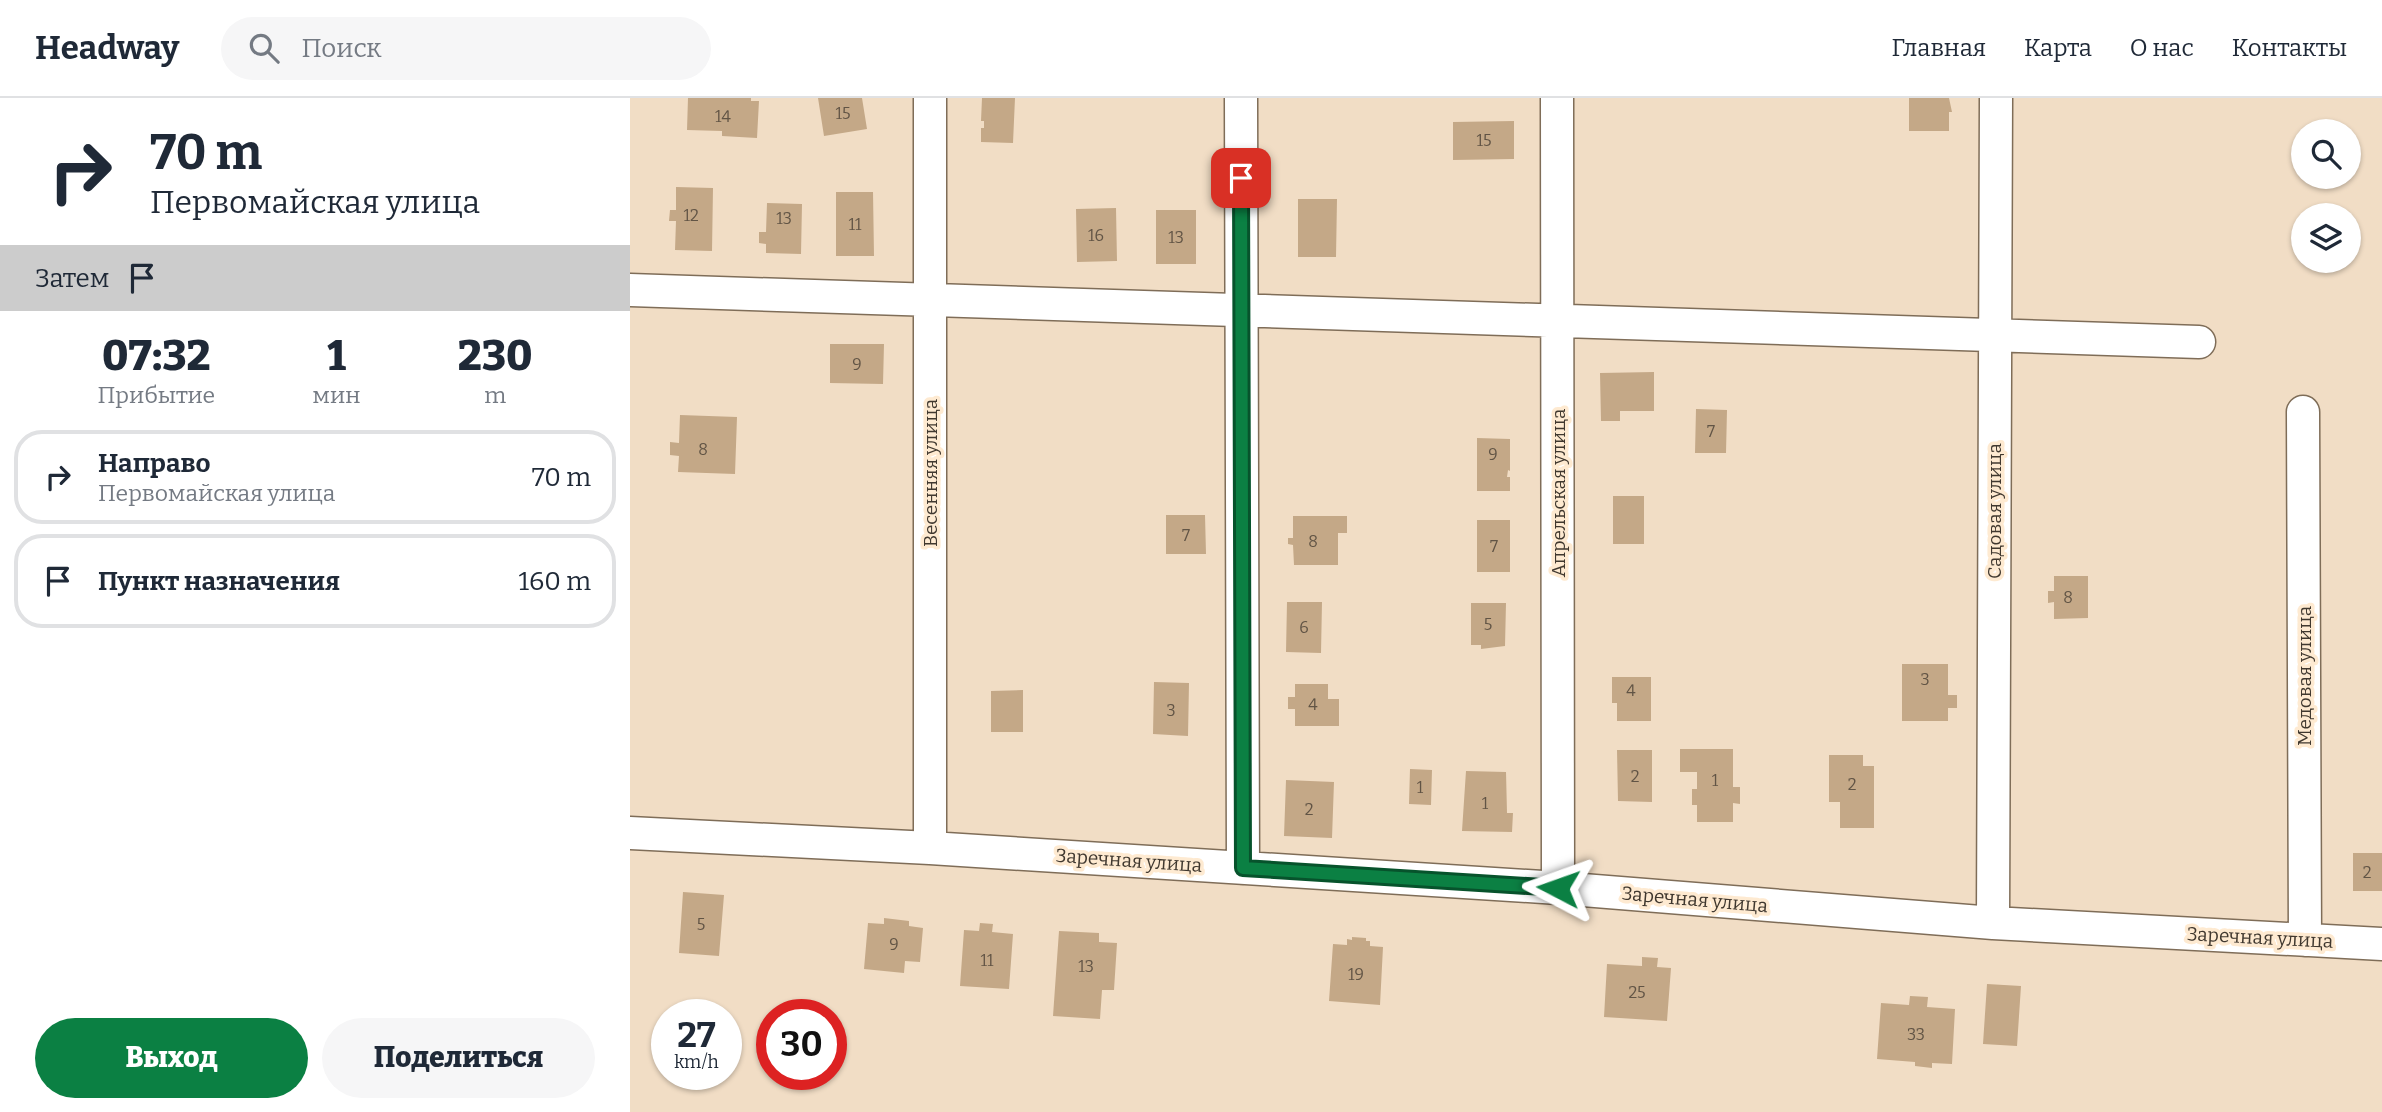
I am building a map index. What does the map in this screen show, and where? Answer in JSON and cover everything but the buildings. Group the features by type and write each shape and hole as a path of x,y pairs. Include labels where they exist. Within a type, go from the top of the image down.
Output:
{"street":[{"name":"Весенняя улица","path":"930,98 930,848"},
{"path":"1241,98 1243,868"},
{"name":"Апрельская улица","path":"1557,98 1558,888"},
{"name":"Садовая улица","path":"1993,923 1996,98"},
{"path":"630,290 2199,342"},
{"name":"Медовая улица","path":"2303,412 2305,940"},
{"name":"Заречная улица","path":"630,833 930,848 1558,888 1993,923 2382,944"}],"route":[{"path":"1241,178 1243,868 1558,888"}]}
